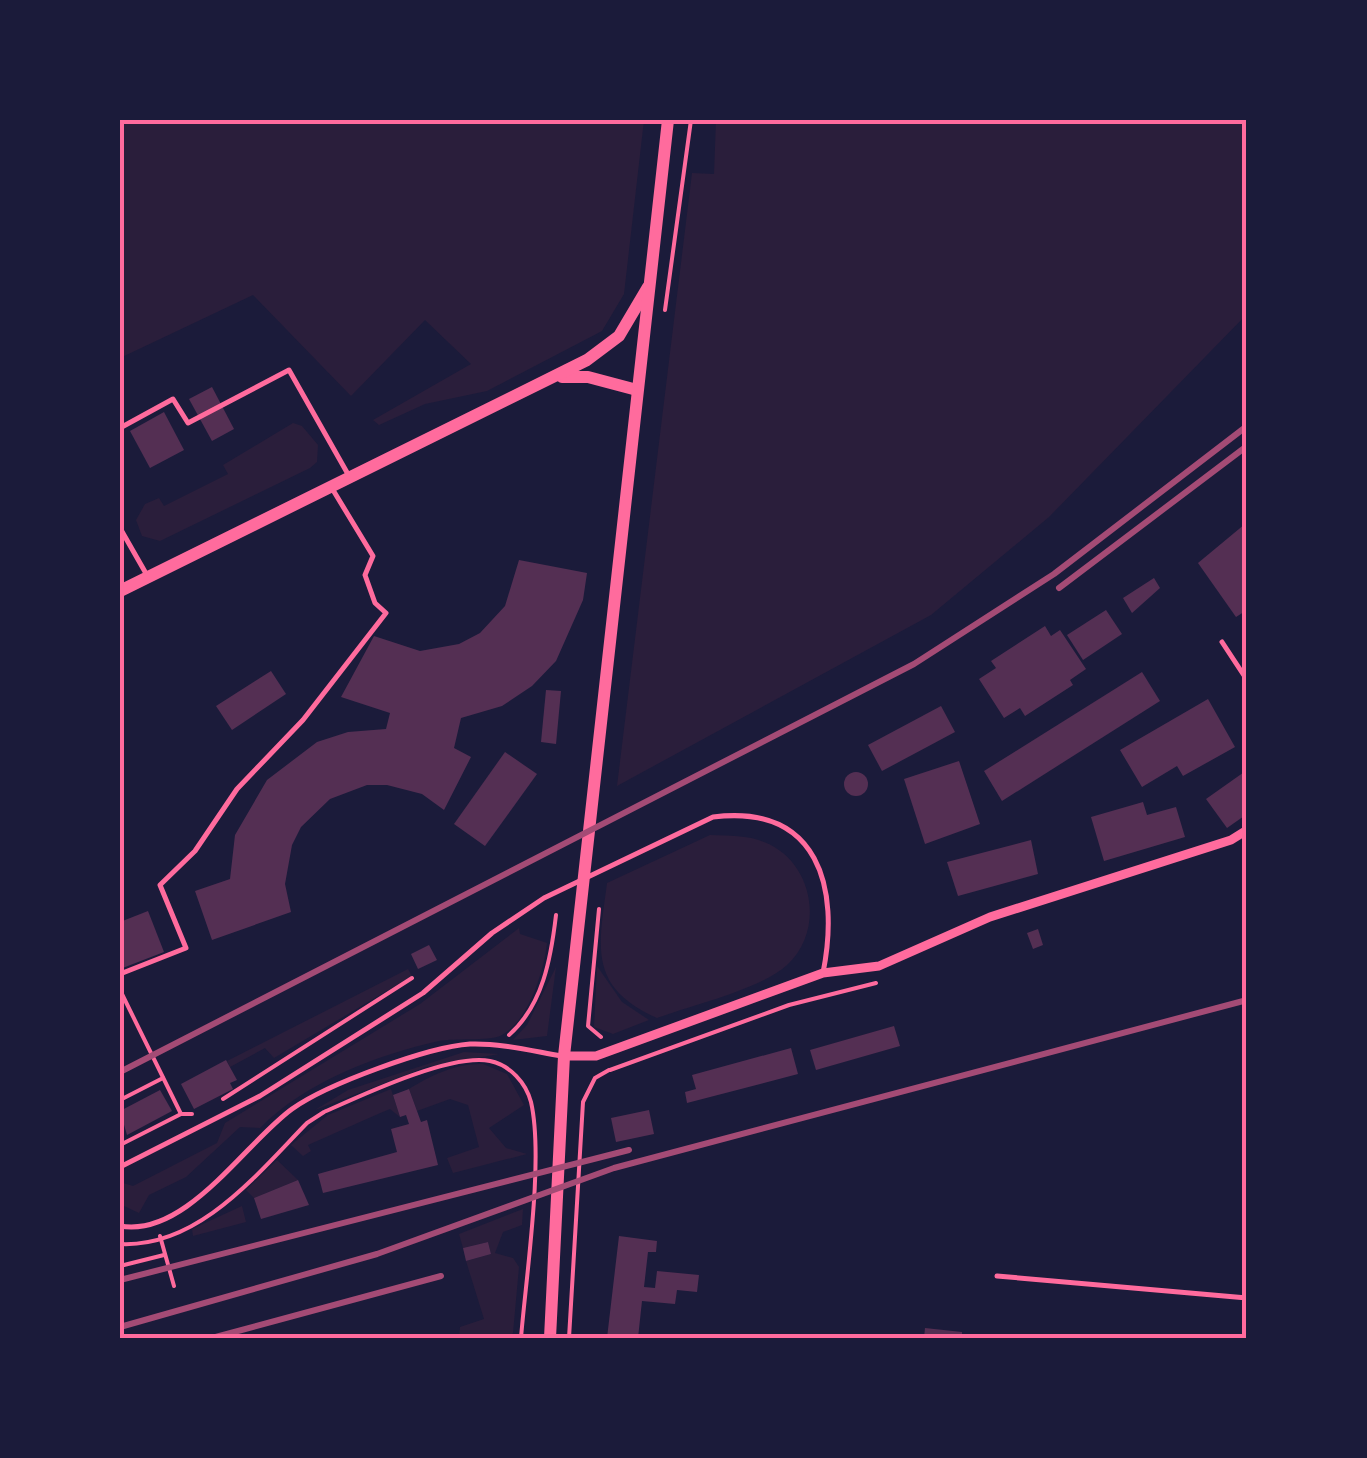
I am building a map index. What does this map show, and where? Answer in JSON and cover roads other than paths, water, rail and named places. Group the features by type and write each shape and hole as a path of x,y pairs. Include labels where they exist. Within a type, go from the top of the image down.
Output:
{"main road":[{"path":"550,1338 564,1056 668,120"},
{"path":"120,591 555,378 619,336 649,285"},
{"path":"555,378 588,376 637,390"}],"street":[{"path":"564,1056 596,1056 823,973 879,966 990,917 1231,840 1247,830"}],"lane":[{"path":"120,428 173,399 188,423 289,370 351,478"},
{"path":"120,974 186,948 160,885 195,851 237,789 303,720 386,612 375,602 365,575 372,556 332,488"},
{"path":"120,528 148,578"},
{"path":"1222,642 1247,680"},
{"path":"120,1167 276,1086 423,993 492,934 544,898 713,817 731,815 768,822 800,842 815,859 824,876 832,916 823,973"},
{"path":"120,1226 144,1225 176,1212 220,1179 290,1110 336,1086 433,1051 468,1044 564,1056"},
{"path":"997,1276 1247,1298"}],"railway":[{"path":"120,1072 914,664 1054,574 1247,426"},
{"path":"1059,588 1247,446"},
{"path":"120,1327 377,1254 614,1168 1247,1000"},
{"path":"120,1280 629,1150"},
{"path":"212,1338 441,1276"}]}
